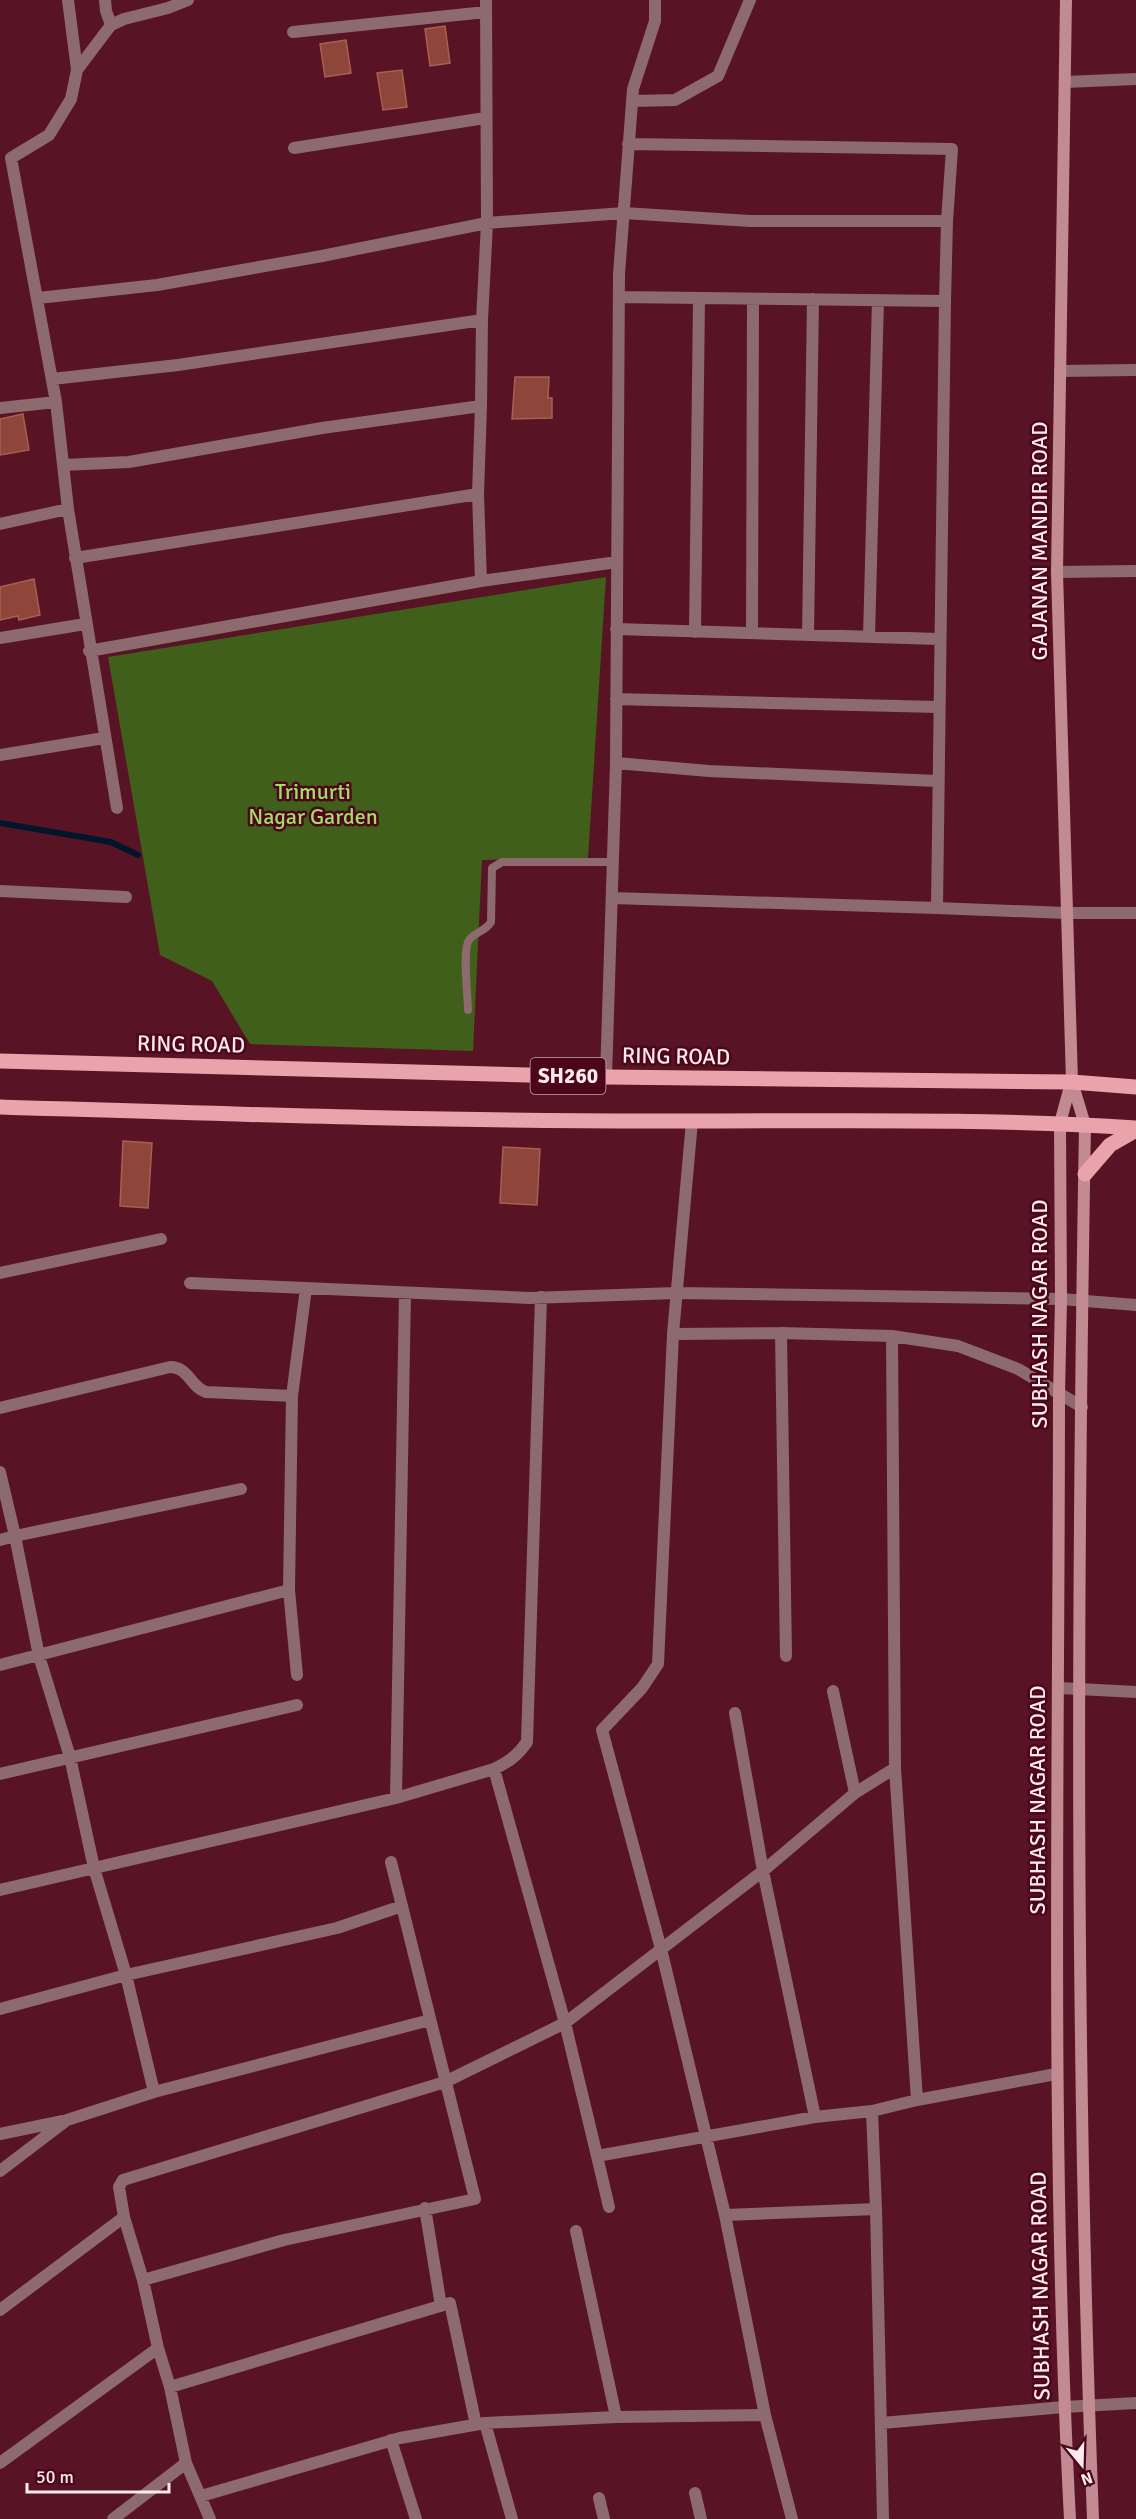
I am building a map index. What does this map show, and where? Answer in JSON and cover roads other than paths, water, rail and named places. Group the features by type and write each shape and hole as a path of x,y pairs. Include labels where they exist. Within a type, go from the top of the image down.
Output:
{"main road":[{"name":"RING ROAD","path":"0,1061 606,1077 1072,1082 1136,1087"},
{"name":"SH260","path":"0,1107 332,1118 692,1121 797,1119 1060,1123 1136,1129"},
{"path":"1084,1174 1110,1145 1136,1129"}],"street":[{"path":"68,0 76,70 71,99 49,135 5,158 38,298 56,402 75,558 117,808"},
{"path":"105,0 111,25"},
{"path":"76,70 111,25 188,0"},
{"path":"606,1077 616,763 619,297 633,89 655,21 655,0"},
{"path":"632,101 675,100 718,76 750,0"},
{"name":"GAJANAN MANDIR ROAD","path":"1066,0 1057,572 1065,913 1072,1082"},
{"path":"293,32 486,6 487,223 478,494 481,581"},
{"path":"1065,82 1136,79"},
{"path":"294,148 485,118"},
{"path":"628,144 952,149 945,301 937,908"},
{"path":"38,298 157,285 322,256 487,223 624,213 750,221 947,221"},
{"path":"619,297 945,301"},
{"path":"695,632 699,298"},
{"path":"752,633 753,298"},
{"path":"808,635 813,299"},
{"path":"869,637 878,300"},
{"path":"52,379 178,365 482,320"},
{"path":"1060,370 1136,370"},
{"path":"0,408 56,402"},
{"path":"63,465 129,462 322,428 481,406"},
{"path":"75,558 478,494"},
{"path":"0,524 68,508"},
{"path":"89,651 481,581 617,562"},
{"path":"1057,572 1136,571"},
{"path":"0,638 85,624"},
{"path":"616,629 939,639"},
{"path":"616,699 938,707"},
{"path":"0,755 104,738"},
{"path":"616,763 709,771 937,781"},
{"path":"0,891 126,897"},
{"path":"612,898 1065,913 1136,913"},
{"path":"1072,1082 1085,1125 1079,1689 1080,1974 1093,2519"},
{"name":"SUBHASH NAGAR ROAD","path":"1070,2519 1064,2407 1056,2074 1060,1123 1072,1082"},
{"path":"692,1121 673,1329 658,1664 642,1688 602,1730 661,1948 704,2136 725,2215 765,2415 792,2519"},
{"path":"0,1273 161,1239"},
{"path":"190,1283 541,1298 676,1293 1061,1299 1136,1305"},
{"path":"297,1675 289,1590 292,1396 306,1288"},
{"path":"396,1798 405,1293"},
{"path":"0,1890 396,1798 494,1769 507,1763 527,1742 541,1298"},
{"path":"673,1329 891,1336 958,1346 1018,1369 1082,1407"},
{"path":"781,1333 786,1656"},
{"path":"891,1336 895,1768 917,2100"},
{"path":"0,1408 171,1367 184,1370 196,1386 206,1392 292,1396"},
{"path":"0,1472 39,1656 70,1757 94,1868 126,1975 154,2092"},
{"path":"0,1540 241,1489"},
{"path":"0,1665 289,1590"},
{"path":"1059,1688 1136,1692"},
{"path":"833,1691 855,1793"},
{"path":"0,1774 297,1705"},
{"path":"735,1713 763,1871 815,2117"},
{"path":"210,2519 186,2463 144,2280 124,2217 119,2187 123,2180 445,2082 565,2023 763,1871 855,1793 895,1768"},
{"path":"494,1769 565,2023 609,2207"},
{"path":"144,2280 284,2240 475,2199 391,1862"},
{"path":"0,2009 126,1975 337,1928 402,1906"},
{"path":"0,2134 68,2120 154,2092 430,2020"},
{"path":"597,2156 815,2117 872,2111 917,2100 1056,2074"},
{"path":"872,2111 883,2519"},
{"path":"0,2171 68,2120"},
{"path":"425,2208 441,2306"},
{"path":"725,2215 876,2209"},
{"path":"0,2310 124,2217"},
{"path":"576,2231 616,2416"},
{"path":"170,2387 450,2304 481,2424 512,2519"},
{"path":"0,2463 158,2348"},
{"path":"882,2423 1136,2403"},
{"path":"201,2496 391,2440 481,2424 616,2416 765,2415"},
{"path":"391,2440 416,2519"},
{"path":"113,2519 186,2463"},
{"path":"695,2493 701,2519"},
{"path":"599,2498 604,2519"}],"lane":[{"path":"468,1010 466,950 470,939 489,926 491,922 492,868 502,862 613,862"}],"waterway":[{"path":"0,823 111,842 138,855"}],"park label":[{"name":"Trimurti Nagar Garden","path":"313,804"}]}
